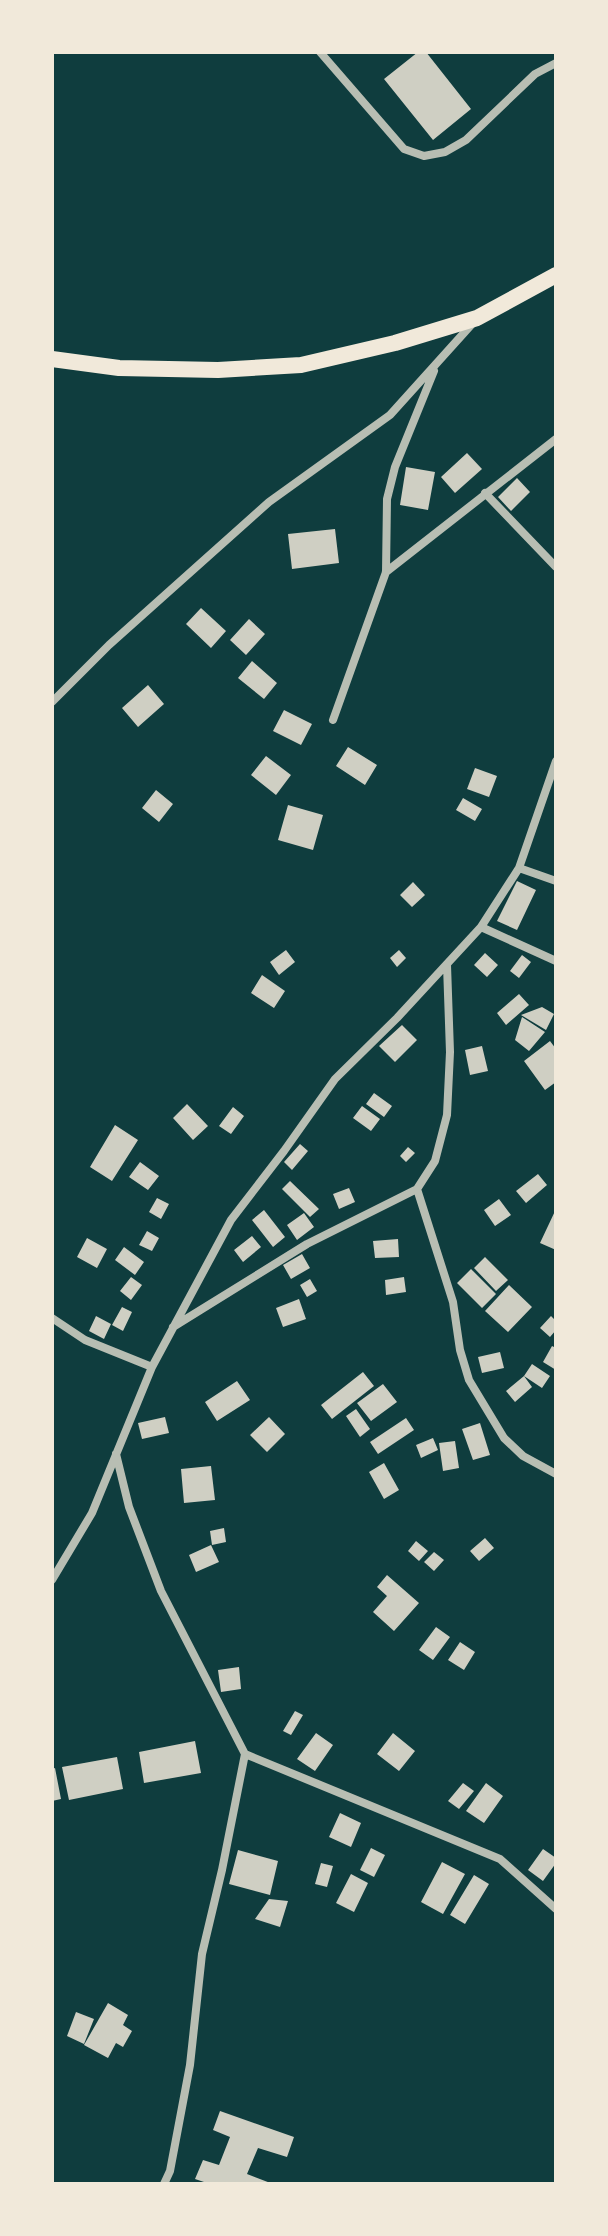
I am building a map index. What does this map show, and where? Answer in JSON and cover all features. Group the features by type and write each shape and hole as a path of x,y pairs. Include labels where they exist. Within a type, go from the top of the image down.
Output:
{"highway":[{"path":"52,359 119,368 218,370 301,365 395,343 477,318 556,275"}],"street":[{"path":"320,52 404,149 424,156 445,152 466,140 535,74 556,63"},
{"path":"52,702 109,645 269,502 390,415 477,318"},
{"path":"333,720 386,572 386,524 395,467 436,365"},
{"path":"386,572 556,439"},
{"path":"485,493 556,567"},
{"path":"52,1580 92,1513 152,1367 231,1220 335,1079 481,927 519,868 556,761"},
{"path":"519,868 556,881"},
{"path":"481,927 556,961"},
{"path":"172,1327 307,1244 417,1189 435,1161 447,1115 450,1052 447,965"},
{"path":"417,1189 453,1302 460,1350 469,1380 504,1438 523,1456 556,1474"},
{"path":"52,1318 85,1340 152,1367"},
{"path":"116,1454 129,1507 161,1591 245,1754 202,1954 190,2065 170,2171 164,2184"},
{"path":"245,1754 500,1859 556,1909"}],"building":[{"path":"418,52 426,52 471,109 433,140 384,79"},
{"path":"467,453 482,469 455,493 441,477"},
{"path":"406,467 435,472 428,510 400,505"},
{"path":"517,478 530,492 511,511 498,497"},
{"path":"335,529 339,563 292,569 288,534"},
{"path":"201,608 226,631 211,648 186,624"},
{"path":"249,619 265,634 246,655 230,640"},
{"path":"252,661 277,683 264,699 238,678"},
{"path":"148,685 164,704 138,727 122,708"},
{"path":"284,710 312,724 301,745 273,731"},
{"path":"348,747 377,765 365,785 336,766"},
{"path":"266,756 291,775 276,795 251,775"},
{"path":"475,768 497,776 489,797 467,789"},
{"path":"156,790 173,804 159,822 142,808"},
{"path":"463,798 482,809 475,821 456,810"},
{"path":"288,805 323,815 313,850 278,840"},
{"path":"517,881 536,890 517,930 497,921"},
{"path":"413,882 425,895 412,907 400,895"},
{"path":"286,950 295,962 279,975 270,962"},
{"path":"399,950 406,958 397,967 390,958"},
{"path":"485,953 498,965 487,977 474,965"},
{"path":"522,955 531,962 519,978 510,971"},
{"path":"262,975 285,991 274,1008 251,993"},
{"path":"519,994 529,1005 506,1025 497,1013"},
{"path":"542,1007 554,1014 546,1030 521,1015"},
{"path":"522,1017 545,1032 529,1051 515,1040"},
{"path":"402,1025 417,1040 395,1062 379,1046"},
{"path":"550,1041 556,1049 556,1082 545,1090 524,1061"},
{"path":"482,1046 488,1071 470,1075 465,1050"},
{"path":"374,1093 392,1106 384,1117 366,1104"},
{"path":"187,1104 208,1126 193,1140 173,1118"},
{"path":"362,1106 380,1119 371,1131 353,1118"},
{"path":"233,1107 244,1116 231,1134 219,1126"},
{"path":"115,1125 138,1140 112,1181 90,1167"},
{"path":"300,1144 308,1151 292,1170 284,1162"},
{"path":"408,1147 415,1153 406,1162 400,1156"},
{"path":"140,1162 159,1176 148,1190 129,1177"},
{"path":"538,1174 547,1185 526,1203 516,1191"},
{"path":"290,1181 319,1209 310,1217 282,1189"},
{"path":"349,1188 355,1202 339,1209 333,1194"},
{"path":"157,1198 169,1204 161,1219 149,1212"},
{"path":"499,1199 511,1215 495,1226 484,1210"},
{"path":"556,1209 556,1250 540,1243"},
{"path":"264,1210 285,1237 273,1247 252,1220"},
{"path":"304,1213 314,1227 297,1240 287,1225"},
{"path":"147,1231 159,1238 152,1251 139,1245"},
{"path":"252,1236 261,1247 243,1262 234,1250"},
{"path":"87,1238 107,1249 97,1268 77,1257"},
{"path":"398,1239 399,1257 375,1258 373,1241"},
{"path":"124,1247 144,1262 135,1275 115,1260"},
{"path":"302,1254 310,1268 291,1279 283,1265"},
{"path":"485,1257 508,1280 496,1291 474,1268"},
{"path":"471,1269 496,1294 482,1308 457,1283"},
{"path":"131,1277 142,1285 131,1300 120,1291"},
{"path":"404,1277 406,1292 386,1295 385,1280"},
{"path":"310,1279 317,1291 307,1297 300,1285"},
{"path":"509,1285 532,1307 508,1332 485,1311"},
{"path":"299,1299 306,1319 283,1327 276,1308"},
{"path":"122,1307 132,1312 123,1331 112,1325"},
{"path":"96,1316 111,1324 104,1339 89,1331"},
{"path":"551,1316 556,1321 556,1330 550,1337 540,1328"},
{"path":"552,1346 556,1348 556,1370 543,1362"},
{"path":"500,1352 504,1368 482,1373 478,1357"},
{"path":"532,1364 550,1376 542,1388 524,1376"},
{"path":"363,1372 374,1386 332,1419 321,1405"},
{"path":"524,1376 532,1387 515,1402 506,1391"},
{"path":"237,1381 250,1400 217,1421 205,1402"},
{"path":"383,1384 397,1402 371,1421 357,1403"},
{"path":"356,1409 370,1429 360,1437 346,1416"},
{"path":"165,1417 169,1433 142,1439 138,1423"},
{"path":"269,1417 285,1434 267,1452 250,1435"},
{"path":"406,1418 414,1430 378,1454 370,1442"},
{"path":"480,1423 490,1455 473,1460 462,1429"},
{"path":"433,1438 438,1450 421,1458 416,1445"},
{"path":"455,1441 459,1468 443,1471 439,1443"},
{"path":"384,1463 399,1490 384,1499 369,1472"},
{"path":"211,1466 215,1500 184,1503 181,1469"},
{"path":"224,1528 226,1542 212,1545 210,1531"},
{"path":"485,1538 494,1548 479,1561 470,1551"},
{"path":"416,1541 428,1551 419,1561 408,1551"},
{"path":"211,1545 219,1562 196,1572 189,1555"},
{"path":"434,1552 444,1560 434,1571 424,1562"},
{"path":"387,1575 419,1603 394,1631 373,1612 387,1596 377,1587"},
{"path":"436,1627 450,1637 433,1660 419,1650"},
{"path":"460,1642 475,1652 464,1670 448,1660"},
{"path":"239,1667 241,1689 221,1692 218,1670"},
{"path":"295,1711 303,1715 291,1735 283,1731"},
{"path":"316,1733 333,1745 315,1771 297,1759"},
{"path":"393,1733 415,1751 399,1771 377,1754"},
{"path":"195,1741 201,1773 144,1783 139,1752"},
{"path":"117,1757 123,1789 69,1800 62,1767"},
{"path":"55,1768 61,1799 52,1801 52,1769"},
{"path":"463,1783 474,1791 459,1809 448,1801"},
{"path":"486,1783 503,1796 484,1823 466,1811"},
{"path":"340,1813 361,1823 351,1847 329,1837"},
{"path":"371,1848 385,1855 374,1877 360,1870"},
{"path":"543,1849 556,1858 556,1863 543,1881 528,1870"},
{"path":"238,1850 278,1861 270,1895 229,1884"},
{"path":"442,1862 465,1874 443,1914 421,1902"},
{"path":"321,1863 333,1866 327,1887 315,1884"},
{"path":"351,1874 368,1883 354,1912 336,1903"},
{"path":"474,1875 489,1884 465,1924 450,1915"},
{"path":"269,1899 288,1901 280,1927 255,1919"},
{"path":"108,2003 128,2015 123,2025 132,2031 123,2047 116,2043 108,2058 84,2045"},
{"path":"76,2012 94,2019 84,2044 67,2036"},
{"path":"220,2111 294,2137 287,2157 258,2148 247,2174 273,2184 210,2184 195,2179 203,2160 219,2165 230,2137 213,2130"}]}
